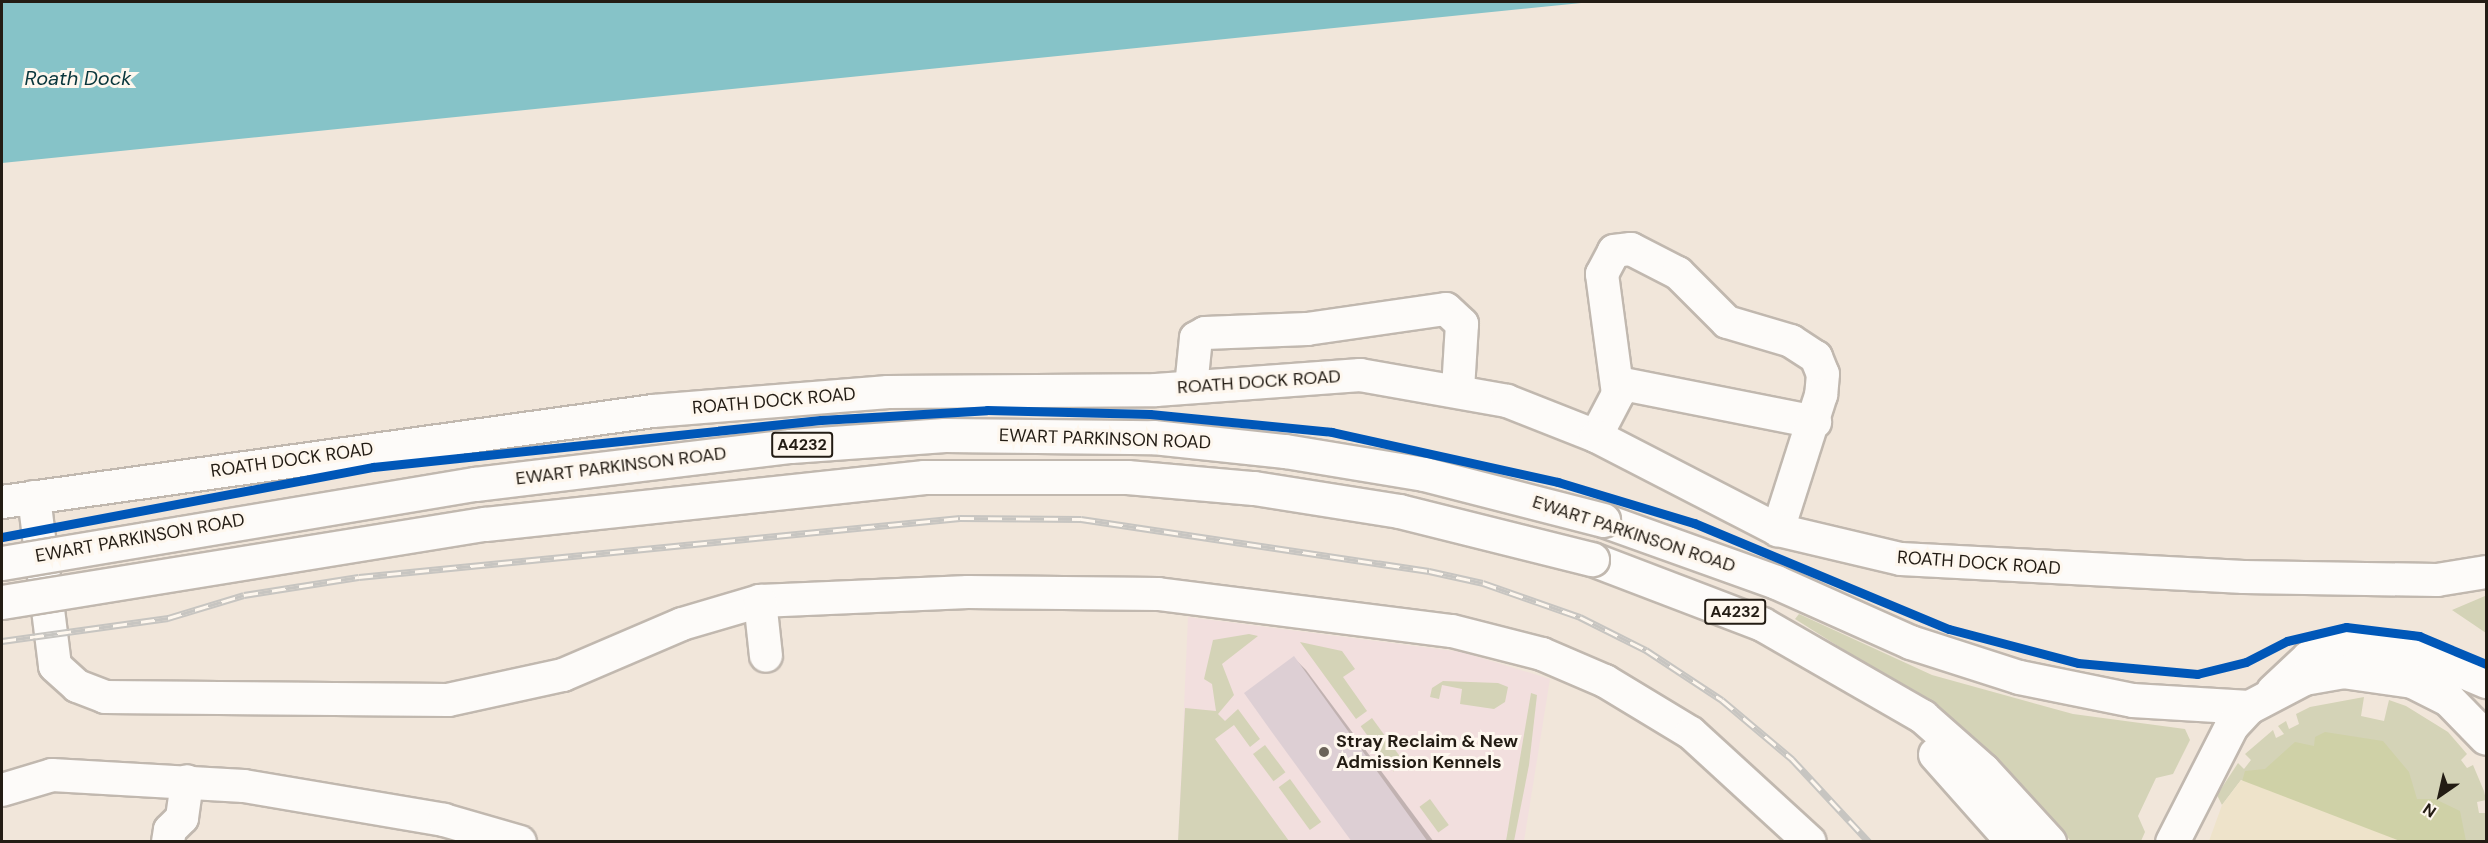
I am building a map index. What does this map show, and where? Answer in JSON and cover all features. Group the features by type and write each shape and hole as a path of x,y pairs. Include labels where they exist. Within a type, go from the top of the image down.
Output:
{"main road":[{"name":"EWART PARKINSON ROAD","path":"2,563 475,484 791,446 966,435 1153,437 1285,451 1424,474 1603,520 1776,582 1910,642 2019,677 2132,700 2261,699"},
{"name":"EWART PARKINSON ROAD","path":"2,602 485,524 793,487 956,476 1127,477 1264,489 1399,510 1592,559 1762,624 1922,716 1983,770 2049,842"},
{"path":"2172,842 2213,755 2261,699 2319,673 2389,674 2448,699 2487,738"},
{"name":"A4232","path":"1869,685 2013,842"}],"street":[{"path":"1596,436 1618,394 1602,274 1614,251 1631,249 1678,273 1726,322 1791,341 1816,357 1823,374 1815,422 1778,530"},
{"path":"1191,387 1196,338 1205,333 1307,329 1446,309 1462,324 1458,389"},
{"name":"ROATH DOCK ROAD","path":"2,502 653,411 965,388 1191,387 1334,375 1458,389 1507,401 1596,436 1778,530 1837,547 1966,566 2402,580 2487,572"},
{"path":"1618,383 1815,422"},
{"path":"34,497 55,666 77,686 105,697 469,698 563,675 682,624 760,601 968,591 1158,594 1452,631 1505,643 1605,681 1654,709 1726,760 1810,842"},
{"path":"760,601 766,656"},
{"path":"2261,699 2308,658 2346,645 2408,649 2487,682"},
{"path":"2,790 52,775 187,782 335,799 520,842"},
{"path":"168,841 170,830 182,819 187,782"}],"shaded area":[{"path":"1188,617 1462,652 1550,679 1524,841 1178,842"}],"green space":[{"path":"2486,595 2486,633 2452,610"},
{"path":"1799,614 1932,675 2073,714 2185,729 2190,740 2173,774 2156,778 2138,816 2145,832 2141,841 2071,841 1980,749 1903,687 1795,619"},
{"path":"1249,634 1258,636 1222,664 1234,695 1218,714 1225,721 1238,709 1260,739 1250,747 1234,725 1215,739 1289,841 1178,841 1185,708 1216,711 1212,684 1204,679 1213,640"},
{"path":"1300,642 1342,651 1355,669 1343,677 1367,711 1356,719"},
{"path":"1443,681 1498,683 1508,687 1505,702 1494,709 1460,704 1462,689 1442,685 1439,699 1430,697 1432,688"},
{"path":"1531,693 1537,695 1529,765 1514,841 1506,841"},
{"path":"2364,697 2361,716 2384,721 2389,700 2406,706 2448,732 2467,754 2461,760 2467,768 2473,765 2486,800 2477,802 2479,813 2486,813 2486,841 2400,841 2241,780 2222,805 2217,795 2238,763 2244,769 2251,760 2245,754 2273,730 2276,738 2284,734 2278,726 2286,721 2289,729 2299,724 2296,714 2310,707"},
{"path":"1372,718 1405,763 1394,772 1361,726"},
{"path":"2325,732 2383,741 2409,772 2417,799 2435,799 2460,811 2466,841 2392,841 2241,785 2245,771 2265,769 2295,742 2314,746 2315,737"},
{"path":"1265,745 1285,772 1273,781 1253,754"},
{"path":"1290,779 1321,822 1310,830 1279,787"},
{"path":"1430,799 1449,825 1438,833 1419,807"}],"sand":[{"path":"2241,780 2400,841 2209,841 2222,805"}],"water":[{"name":"Roath Dock","path":"2,2 1591,2 2,163"}],"building":[{"name":"Stray Reclaim & New Admission Kennels","path":"1294,656 1428,842 1352,842 1274,735 1244,693"}],"railway":[{"path":"2,641 168,618 244,595 359,577 960,518 1081,519 1429,571 1483,583 1580,617 1646,650 1722,700 1792,759 1869,842"}],"cycle path":[{"path":"2,537 373,467 821,420 987,410 1150,414 1332,432 1558,482 1694,523 1949,629 2078,663 2197,674 2246,662 2287,641 2346,627 2419,636 2486,664"}],"place":[{"name":"Stray Reclaim & New Admission Kennels","path":"1324,752"}]}
